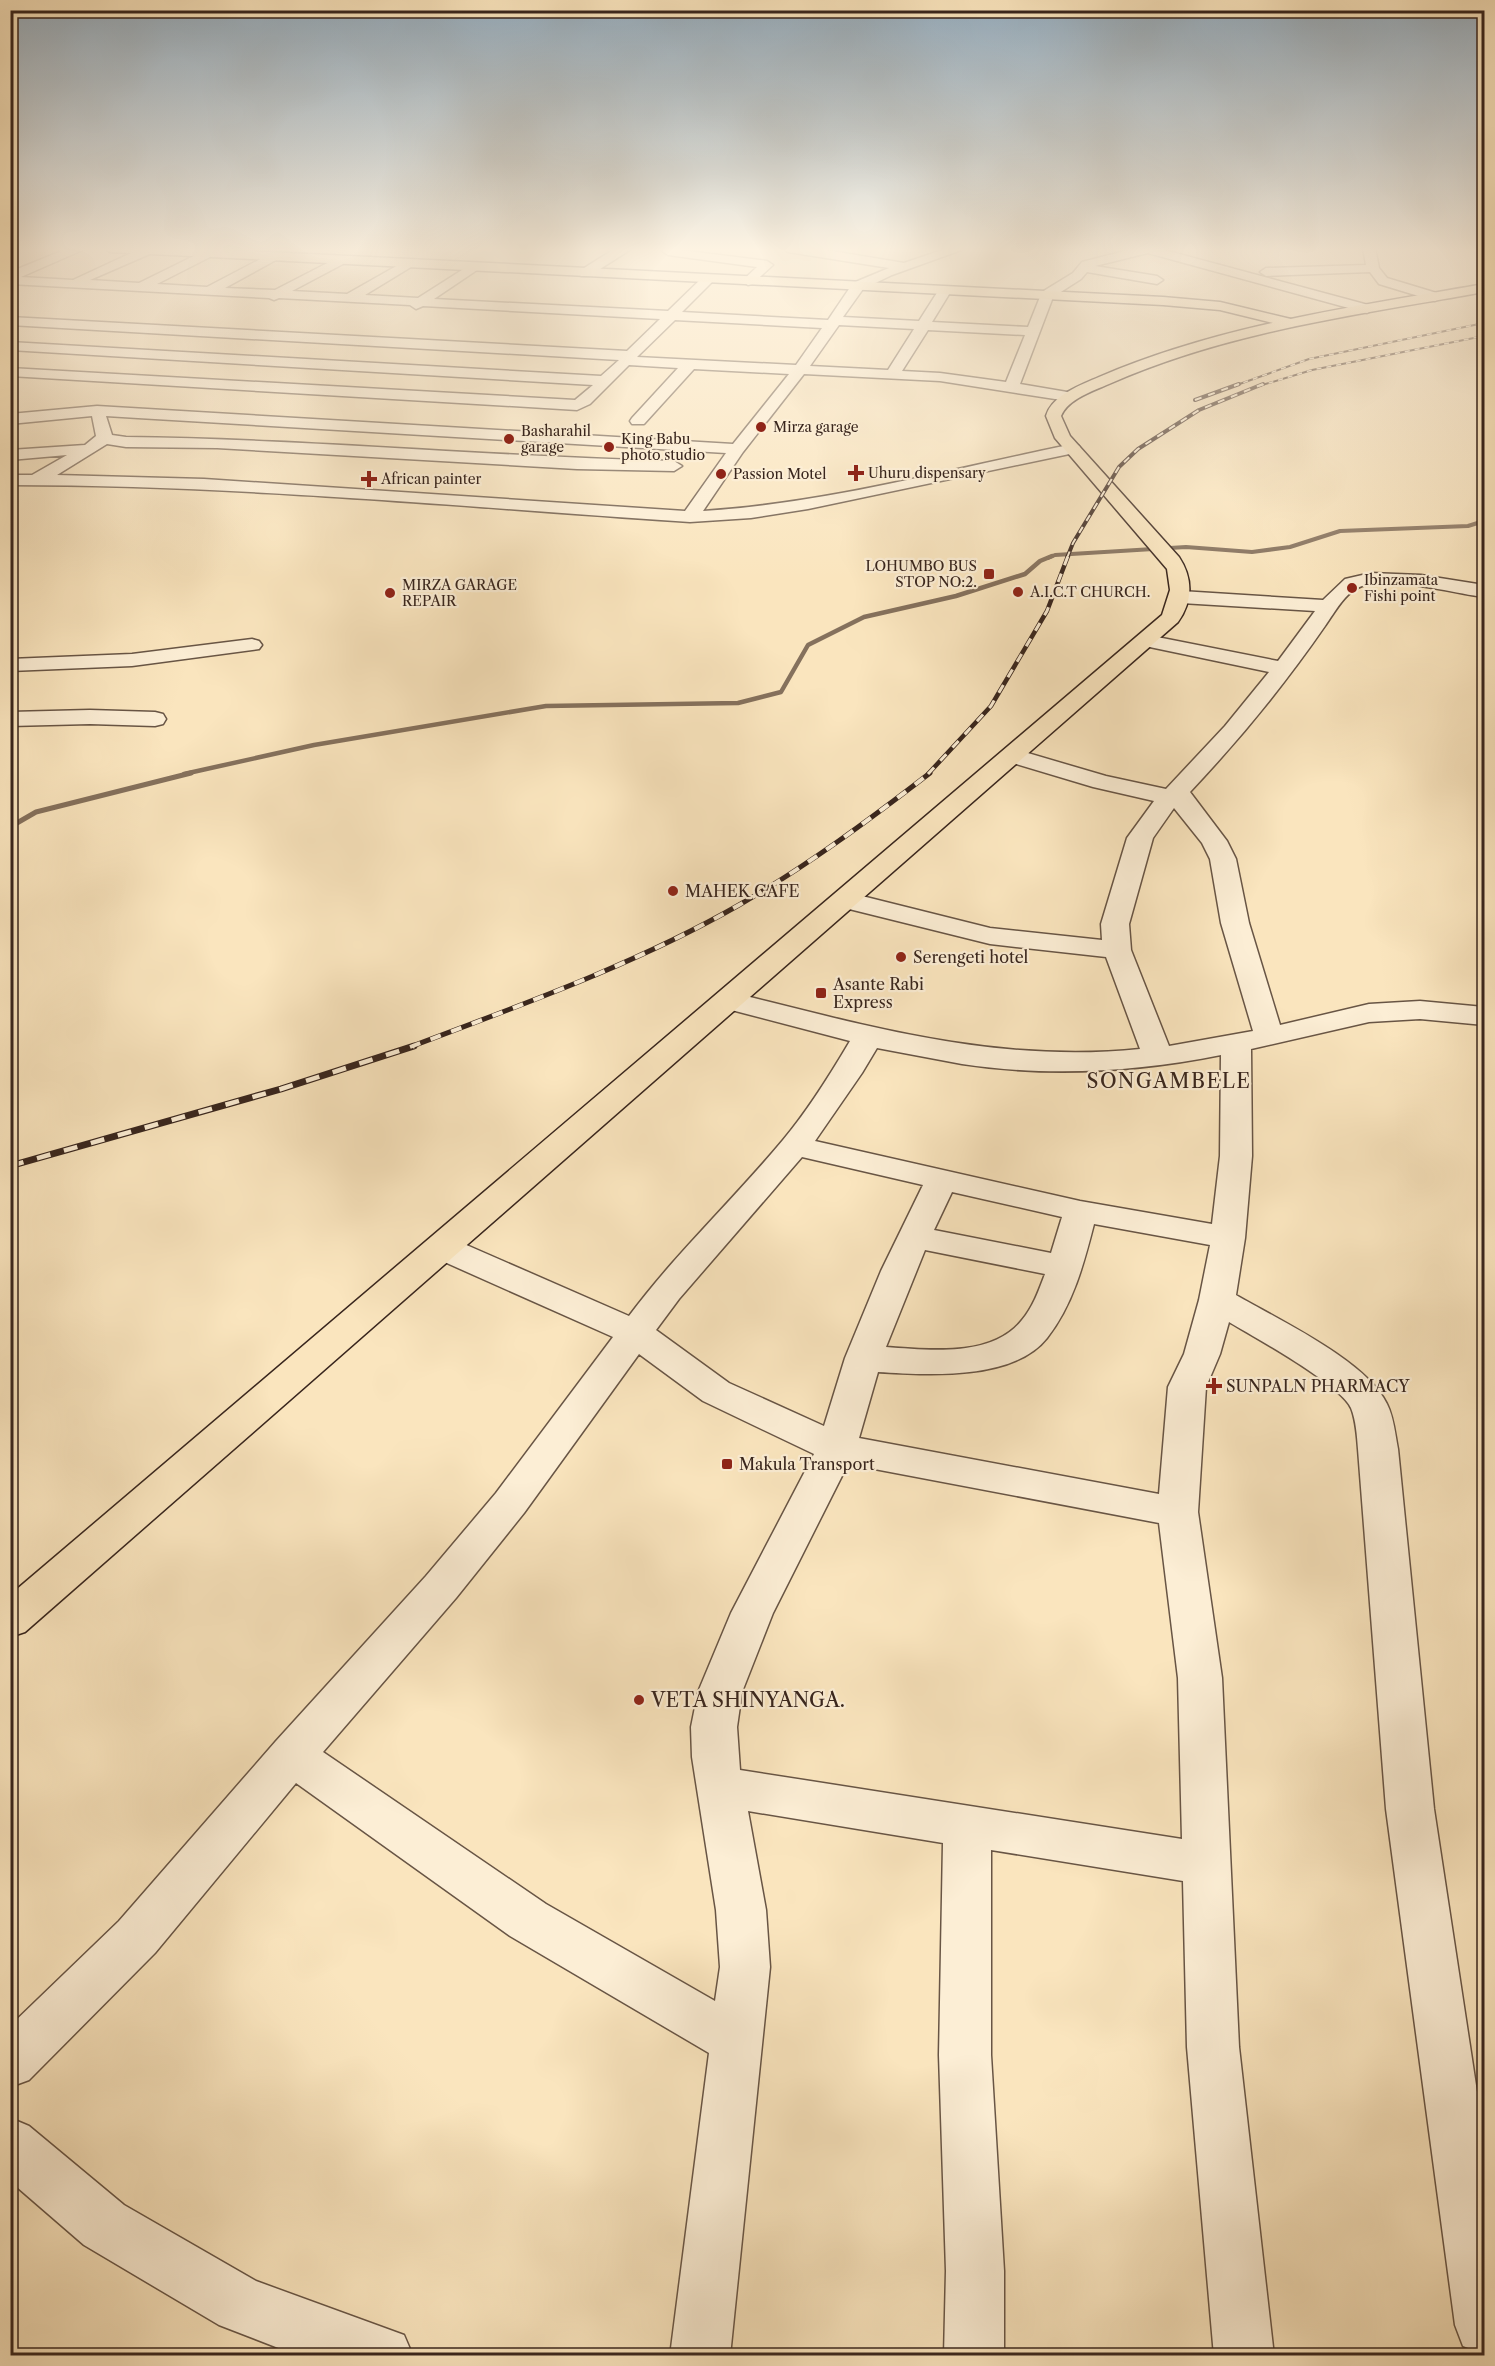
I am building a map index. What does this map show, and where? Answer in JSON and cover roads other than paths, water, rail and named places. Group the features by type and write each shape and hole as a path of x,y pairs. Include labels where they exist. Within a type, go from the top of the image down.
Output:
{"main road":[{"path":"13,1615 730,1001 1171,618 1180,597 1182,582 1172,561 1073,449 1060,433 1054,418 1054,412 1068,396 1093,384 1165,358"}],"street":[{"path":"52,375 82,358"},
{"path":"134,387 171,358"},
{"path":"220,358 605,381"},
{"path":"287,390 337,358"},
{"path":"377,395 424,358"},
{"path":"476,400 520,358"},
{"path":"541,436 576,413 585,401 629,358"},
{"path":"633,358 690,364 958,379 1068,396"},
{"path":"711,365 716,358"},
{"path":"690,517 737,449 808,358"},
{"path":"892,375 902,358"},
{"path":"1011,386 1022,358"},
{"path":"212,384 250,360"},
{"path":"638,421 690,364"},
{"path":"10,372 52,375 134,387 163,382 212,384 476,400 576,413"},
{"path":"10,407 123,399 97,411"},
{"path":"10,419 97,411 737,449"},
{"path":"97,411 103,439"},
{"path":"617,420 661,423"},
{"path":"730,429 753,430"},
{"path":"37,479 103,439 133,442 242,444 577,464 726,467"},
{"path":"10,455 89,449"},
{"path":"10,480 204,484 690,517 751,513 808,504 1073,449"},
{"path":"10,473 34,453"},
{"path":"556,509 577,464"},
{"path":"1158,1057 1116,950 1115,924 1140,838 1174,794 1231,733 1284,669 1329,606 1349,585 1370,579 1397,580 1485,591"},
{"path":"1180,597 1329,606"},
{"path":"1147,641 1284,669"},
{"path":"10,665 83,664 137,660 252,645"},
{"path":"10,719 90,717 155,719"},
{"path":"1014,756 1101,782 1174,794 1184,804 1214,841 1223,859 1252,1041 1236,1156 1228,1238 1217,1300 1202,1354 1187,1387 1178,1512 1200,1678 1213,2047 1244,2355"},
{"path":"846,900 990,936 1116,950"},
{"path":"730,1001 868,1037 963,1055 1033,1062 1075,1063 1158,1057 1252,1041 1369,1013 1420,1010 1478,1020"},
{"path":"10,2062 137,1937 292,1755 441,1587 510,1503 635,1333 693,1260 795,1146 847,1073 868,1037"},
{"path":"795,1146 1080,1211 1228,1238"},
{"path":"700,2355 745,1967 741,1910 715,1757 714,1727 720,1692 752,1613 836,1448 862,1358 913,1237 942,1179"},
{"path":"862,1358 932,1362 967,1360 1013,1347 1032,1332 1052,1300 1065,1267 1080,1211"},
{"path":"913,1237 1065,1267"},
{"path":"443,1248 635,1333 716,1392 836,1448 1178,1512"},
{"path":"1217,1300 1350,1382 1368,1402 1373,1420 1378,1449 1410,1809 1485,2325"},
{"path":"292,1755 528,1920 738,2042"},
{"path":"721,1787 1207,1864"},
{"path":"967,1825 965,2044 975,2271 974,2355"},
{"path":"10,2145 104,2225 240,2304 371,2353 383,2355"}],"waterway":[{"path":"1048,558 1055,555 1186,547 1252,552 1290,547 1340,531 1468,526 1484,521"},
{"path":"184,774 314,745 546,706 738,703 781,692 808,645 864,617 956,596 1025,574 1040,561 1052,556"},
{"path":"10,827 36,812 191,773"}],"railway":[{"path":"1234,386 1312,358"},
{"path":"1259,386 1312,370 1371,358"},
{"path":"1195,400 1239,384"},
{"path":"1067,558 1073,543 1119,467 1138,449 1199,410 1263,384"},
{"path":"928,774 991,706 1047,611 1068,556"},
{"path":"410,1047 619,965 700,926 764,890 813,858 930,773"},
{"path":"10,1166 281,1089 414,1046"}],"place":[{"name":"Mirza garage","path":"761,427"},
{"name":"Basharahil garage","path":"509,439"},
{"name":"King Babu photo studio","path":"609,447"},
{"name":"Uhuru dispensary","path":"856,473"},
{"name":"Passion Motel","path":"721,474"},
{"name":"African painter","path":"369,479"},
{"name":"LOHUMBO BUS STOP NO:2.","path":"989,574"},
{"name":"Ibinzamata Fishi point","path":"1352,588"},
{"name":"A.I.C.T CHURCH.","path":"1018,592"},
{"name":"MIRZA GARAGE REPAIR","path":"390,593"},
{"name":"MAHEK CAFE","path":"673,891"},
{"name":"Serengeti hotel","path":"901,957"},
{"name":"Asante Rabi Express","path":"821,993"},
{"name":"SUNPALN PHARMACY","path":"1214,1386"},
{"name":"Makula Transport","path":"727,1464"},
{"name":"VETA SHINYANGA.","path":"639,1700"}],"district":[{"name":"SONGAMBELE","path":"1169,1081"}]}
